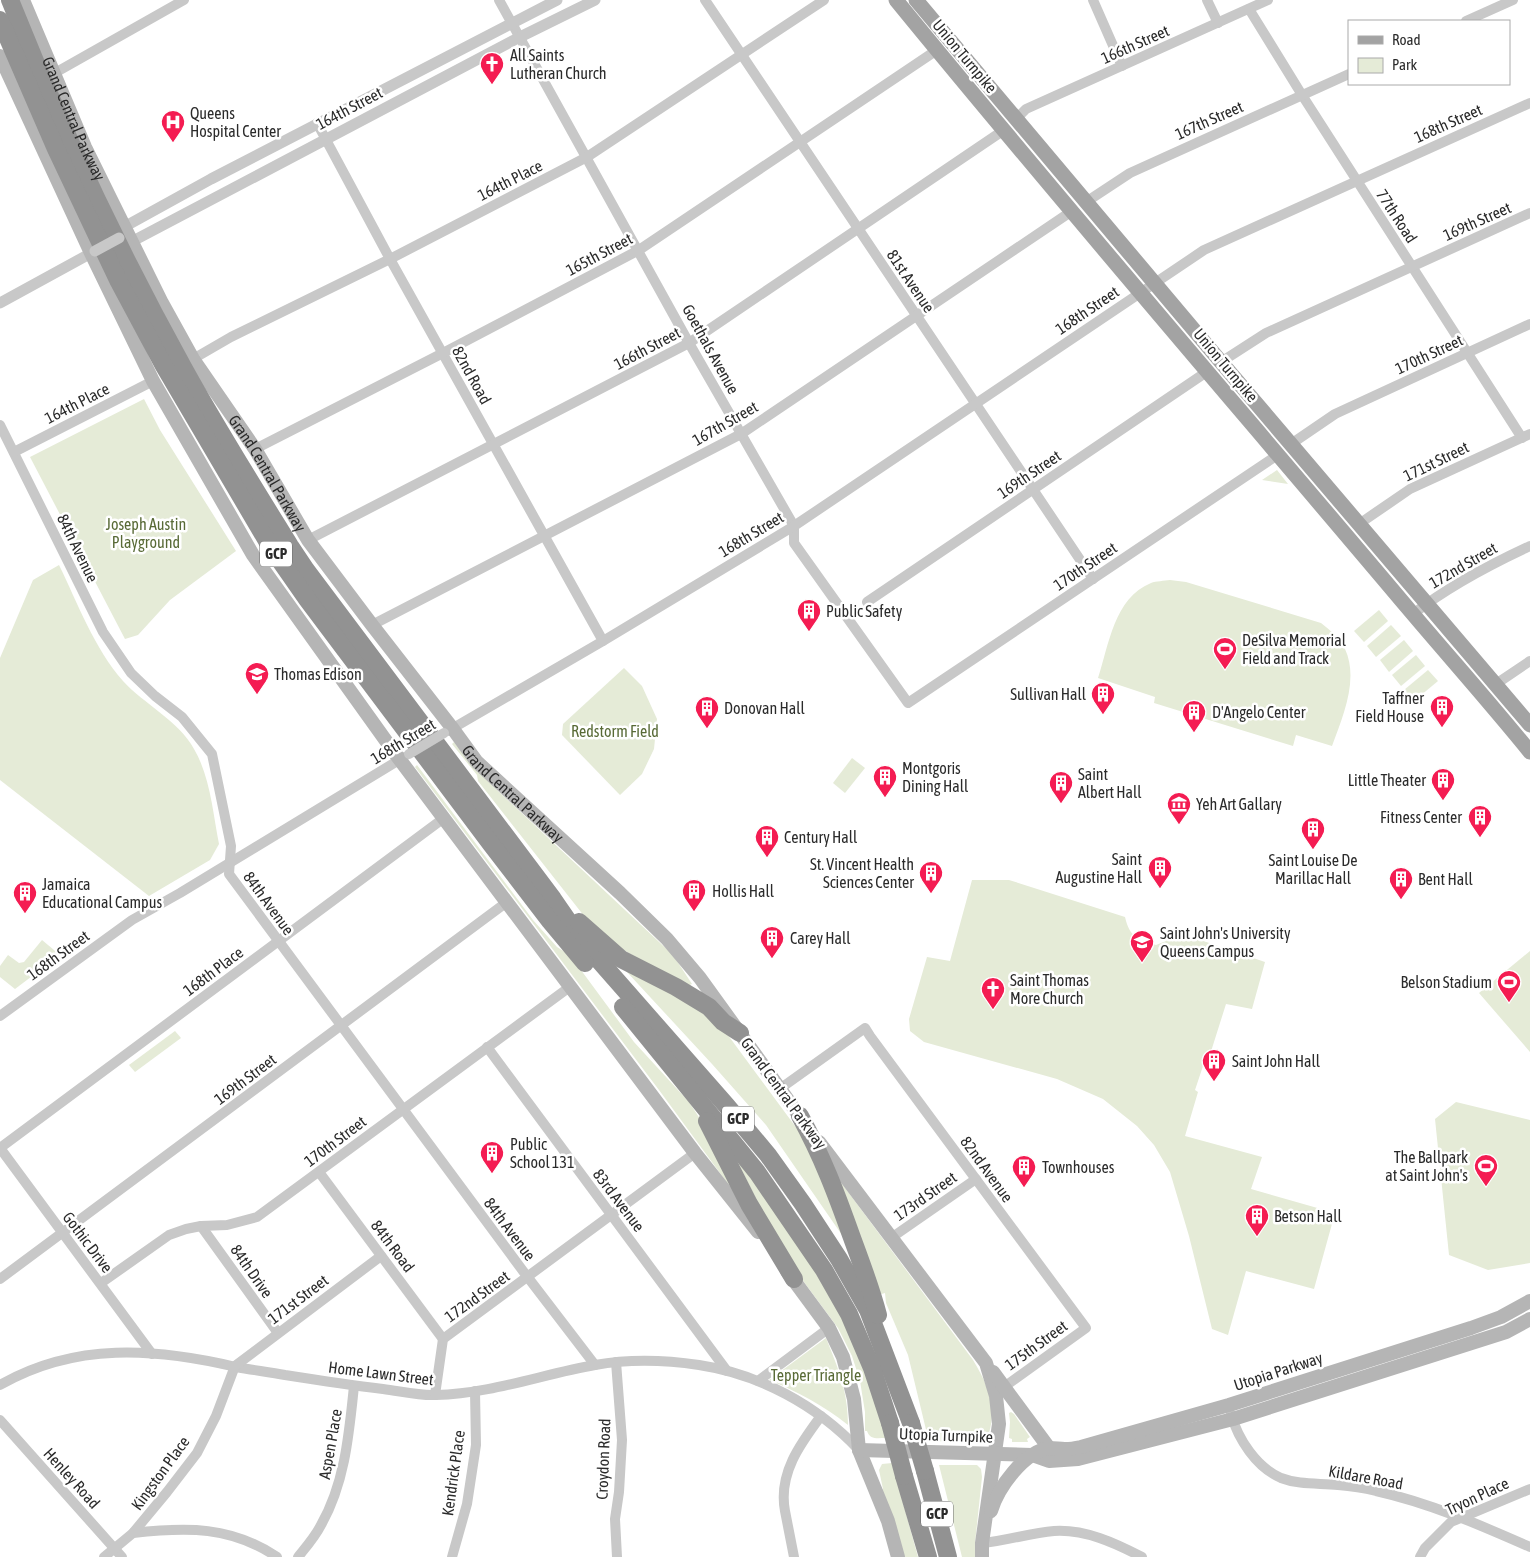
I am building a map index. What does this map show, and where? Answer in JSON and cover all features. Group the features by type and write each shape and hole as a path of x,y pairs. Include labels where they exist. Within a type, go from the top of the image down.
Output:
{"highway":[{"name":"Grand Central Parkway","path":"10,0 42,79 119,246 184,368 274,520 306,570 582,940 726,1104 768,1155 803,1204 839,1260 868,1310 889,1362 911,1423 948,1557"},
{"name":"Grand Central Parkway","path":"0,20 68,176 118,280 169,374 270,546 302,592 520,882 580,957 644,1031 757,1172 824,1270 849,1314 872,1368 890,1423 928,1557"},
{"path":"553,899 621,959 676,987 709,1007 723,1022 740,1033"},
{"path":"688,1088 749,1204 794,1279"},
{"path":"800,1116 819,1151 872,1291 889,1362"}],"main road":[{"name":"Grand Central Parkway","path":"23,0 53,74 125,236 193,359 255,449 308,540 449,731 477,762 620,893 667,939 700,978 800,1116 986,1363 996,1396 999,1424 982,1550"},
{"name":"Union Turnpike","path":"896,0 1141,292 1291,444 1530,725"},
{"name":"Union Turnpike","path":"916,0 1154,283 1279,454 1530,752"},
{"path":"1,64 93,252 153,381 253,555 405,757 444,818 695,1153 794,1279 829,1328 843,1357 850,1382 854,1399 859,1450 888,1521 898,1557"},
{"name":"Utopia Parkway","path":"1032,1455 1049,1448 1066,1449 1081,1447 1229,1405 1471,1328 1501,1317 1530,1301"},
{"name":"Utopia Parkway","path":"1032,1455 1049,1461 1078,1459 1233,1419 1506,1332 1530,1319"},
{"path":"986,1363 1049,1448"},
{"name":"Utopia Turnpike","path":"859,1450 1032,1455"},
{"path":"982,1550 995,1500 1010,1476 1032,1455"}],"street":[{"path":"53,74 184,0"},
{"name":"Goethals Avenue","path":"499,0 689,343 794,526 794,543 908,703"},
{"name":"164th Street","path":"125,236 211,179 557,0"},
{"name":"164th Street","path":"0,303 93,252 325,139 594,0"},
{"name":"81st Avenue","path":"704,0 1093,579"},
{"name":"164th Place","path":"193,359 231,337 390,259 587,157 824,0"},
{"path":"1093,0 1122,66"},
{"path":"1207,0 1218,23"},
{"name":"166th Street","path":"1016,119 1026,109 1268,0"},
{"path":"1468,20 1514,0"},
{"name":"77th Road","path":"1249,9 1467,352 1526,436"},
{"name":"165th Street","path":"255,449 639,250 937,50"},
{"name":"167th Street","path":"1086,202 1130,173 1348,74"},
{"name":"168th Street","path":"0,1016 129,922 449,731 603,642 794,526 1204,250 1530,103"},
{"name":"82nd Road","path":"317,123 390,259 603,642"},
{"name":"166th Street","path":"308,540 689,343 1004,130"},
{"name":"167th Street","path":"372,626 741,434 1072,211"},
{"name":"169th Street","path":"867,602 1214,366 1266,333 1530,213"},
{"name":"170th Street","path":"1291,444 1335,414 1530,324"},
{"name":"164th Place","path":"14,452 153,381"},
{"name":"84th Avenue","path":"0,425 103,632 131,673 155,696 182,717 212,754 231,846 229,874 528,1278 595,1365"},
{"name":"171st Street","path":"1359,524 1410,489 1526,436"},
{"name":"170th Street","path":"908,703 1279,454"},
{"name":"172nd Street","path":"1413,614 1483,568 1530,546"},
{"path":"1496,684 1530,661"},
{"name":"168th Place","path":"0,1148 444,818"},
{"name":"169th Street","path":"0,1280 507,902"},
{"name":"170th Street","path":"101,1283 168,1235 186,1228 227,1225 257,1217 570,986"},
{"name":"82nd Avenue","path":"781,1088 865,1028 1086,1328"},
{"name":"83rd Avenue","path":"487,1048 727,1371"},
{"name":"Gothic Drive","path":"0,1148 152,1354"},
{"name":"172nd Street","path":"435,1396 443,1339 695,1153"},
{"name":"84th Road","path":"319,1172 443,1339"},
{"name":"173rd Street","path":"891,1238 976,1179"},
{"name":"84th Drive","path":"201,1226 278,1333"},
{"name":"171st Street","path":"234,1366 381,1256"},
{"path":"758,1381 829,1328"},
{"name":"175th Street","path":"1004,1387 1086,1328"},
{"name":"Home Lawn Street","path":"0,1385 32,1369 71,1357 104,1352 139,1352 208,1361 354,1386 435,1396 475,1391 595,1365 616,1362 670,1362 727,1371 758,1381 822,1416 859,1450"},
{"name":"Croydon Road","path":"616,1362 622,1440 619,1492 615,1519 617,1557"},
{"name":"Kingston Place","path":"104,1557 134,1533 197,1453 216,1416 234,1366"},
{"name":"Aspen Place","path":"298,1557 321,1526 340,1482 348,1441 354,1386"},
{"name":"Kendrick Place","path":"452,1557 467,1504 476,1445 475,1391"},
{"name":"Kildare Road","path":"1229,1405 1242,1441 1262,1466 1281,1478 1301,1483 1340,1485 1405,1498 1461,1517 1530,1547"},
{"path":"794,1557 791,1534 784,1510 785,1484 788,1470 798,1448 822,1416"},
{"name":"Henley Road","path":"0,1420 122,1557"},
{"name":"Tryon Place","path":"1420,1557 1425,1548 1447,1525 1461,1517 1530,1489"},
{"path":"134,1533 182,1529 223,1533 260,1546 277,1557"},
{"path":"982,1550 999,1541 1053,1531 1064,1531 1113,1541 1142,1557"}],"green space":[{"name":"Joseph Austin Playground","path":"144,399 160,430 236,551 170,600 138,635 125,639 30,457"},
{"path":"1277,470 1288,484 1262,480"},
{"path":"59,565 103,654 131,689 170,721 188,739 204,771 213,807 219,844 210,860 149,896 0,780 0,658 33,580"},
{"name":"DeSilva Memorial Field and Track","path":"1170,580 1186,582 1321,623 1334,634 1345,649 1349,661 1350,685 1345,710 1332,746 1296,735 1293,746 1154,703 1155,697 1098,678 1115,624 1129,600 1139,590 1151,583"},
{"path":"1379,610 1388,621 1364,642 1354,631"},
{"path":"1391,625 1401,636 1376,657 1367,646"},
{"path":"1404,640 1413,651 1389,672 1380,660"},
{"path":"1416,655 1425,666 1401,686 1392,675"},
{"name":"Redstorm Field","path":"624,668 642,686 657,719 654,749 642,774 620,795 562,735 563,724"},
{"path":"1428,670 1438,681 1414,701 1404,690"},
{"path":"454,742 475,768 498,791 673,955 692,984 685,987 599,935 478,781 477,775 452,744"},
{"path":"852,758 865,768 845,793 833,783"},
{"path":"417,765 533,920 557,947 565,952 578,966 634,1042 689,1102 706,1128 753,1218 659,1090 415,767"},
{"path":"972,880 1009,880 1125,917 1129,929 1135,936 1156,945 1166,941 1174,931 1265,962 1252,1009 1226,1004 1208,1061 1205,1060 1195,1090 1198,1092 1185,1136 1262,1157 1251,1189 1335,1213 1314,1289 1246,1271 1228,1335 1212,1329 1189,1236 1170,1172 1154,1145 1137,1126 1103,1099 1057,1079 924,1042 910,1031 909,1019 927,957 950,961"},
{"path":"42,940 60,955 15,989 0,977 0,966 8,955 19,963 24,962"},
{"name":"Belson Stadium","path":"1530,951 1530,1052 1479,993"},
{"path":"614,958 686,997 722,1027 812,1149 844,1238 766,1125"},
{"path":"175,1031 181,1038 135,1072 129,1065"},
{"name":"The Ballpark at Saint John's","path":"1456,1102 1530,1120 1530,1263 1488,1270 1449,1255 1435,1119"},
{"path":"733,1153 791,1227 863,1355 886,1438 872,1437 865,1431 865,1412 860,1381 852,1356 838,1328 784,1255"},
{"path":"831,1169 973,1360 983,1377 991,1404 992,1413 989,1433 985,1433 970,1442 932,1441 928,1438 908,1355 886,1303 885,1293 878,1295"},
{"name":"Tepper Triangle","path":"826,1338 844,1390 848,1425 810,1400 769,1380"},
{"path":"1011,1412 1030,1437 1027,1439 1028,1442 1012,1442 1012,1439 1009,1438 1009,1413"},
{"path":"892,1463 918,1557 904,1557 880,1490 883,1489 879,1470 882,1464"},
{"path":"939,1465 977,1465 981,1469 982,1477 975,1543 977,1557 962,1557"}],"place":[{"name":"All Saints Lutheran Church","path":"492,85"},
{"name":"Queens Hospital Center","path":"173,143"},
{"name":"Public Safety","path":"809,632"},
{"name":"DeSilva Memorial Field and Track","path":"1225,670"},
{"name":"Thomas Edison","path":"257,695"},
{"name":"Sullivan Hall","path":"1103,715"},
{"name":"Taffner Field House","path":"1442,728"},
{"name":"Donovan Hall","path":"707,729"},
{"name":"D'Angelo Center","path":"1194,733"},
{"name":"Montgoris Dining Hall","path":"885,798"},
{"name":"Little Theater","path":"1443,801"},
{"name":"Saint Albert Hall","path":"1061,804"},
{"name":"Yeh Art Gallary","path":"1179,825"},
{"name":"Fitness Center","path":"1480,838"},
{"name":"Saint Louise De Marillac Hall","path":"1313,850"},
{"name":"Century Hall","path":"767,858"},
{"name":"Saint Augustine Hall","path":"1160,889"},
{"name":"St. Vincent Health Sciences Center","path":"931,894"},
{"name":"Bent Hall","path":"1401,900"},
{"name":"Hollis Hall","path":"694,912"},
{"name":"Jamaica Educational Campus","path":"25,914"},
{"name":"Carey Hall","path":"772,959"},
{"name":"Saint John's University Queens Campus","path":"1142,963"},
{"name":"Belson Stadium","path":"1509,1003"},
{"name":"Saint Thomas More Church","path":"993,1010"},
{"name":"Saint John Hall","path":"1214,1082"},
{"name":"Public School 131","path":"492,1174"},
{"name":"The Ballpark at Saint John's","path":"1486,1187"},
{"name":"Townhouses","path":"1024,1188"},
{"name":"Betson Hall","path":"1257,1237"}]}
